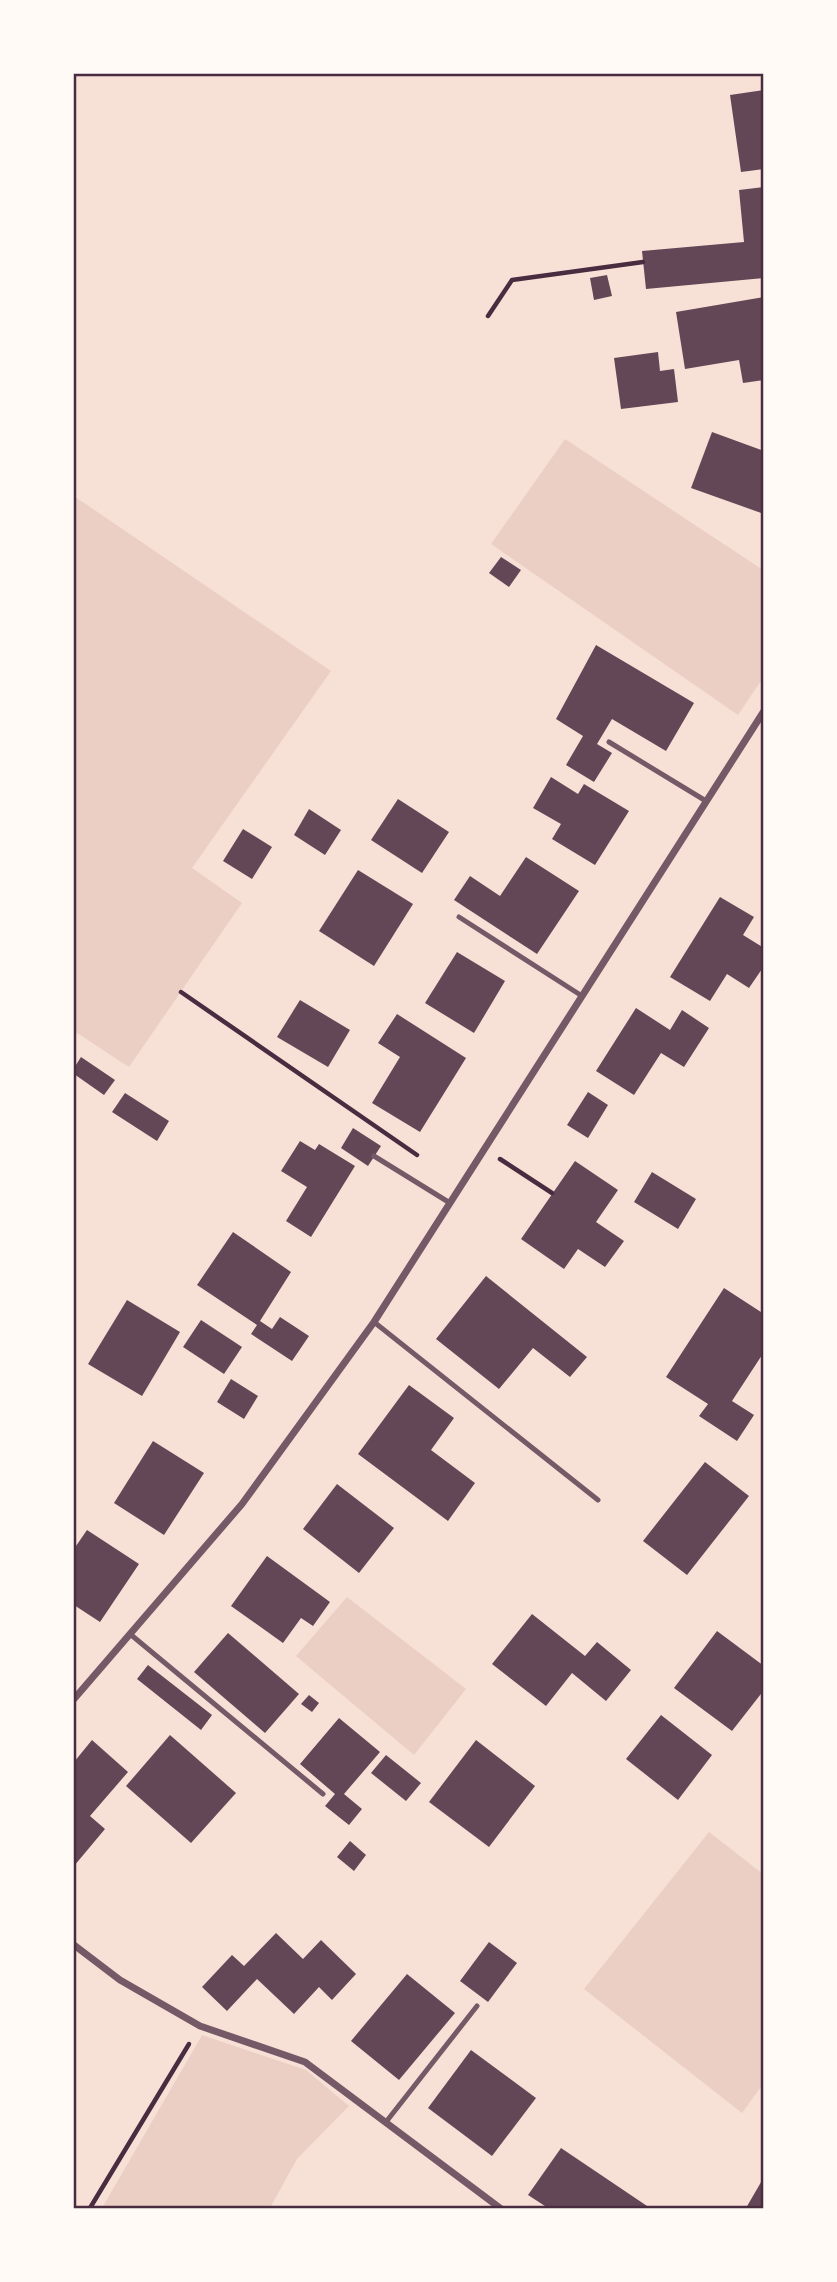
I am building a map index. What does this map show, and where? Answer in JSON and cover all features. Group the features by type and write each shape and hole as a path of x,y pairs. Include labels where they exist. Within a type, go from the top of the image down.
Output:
{"street":[{"path":"74,1699 242,1504 374,1322 764,711"},
{"path":"74,1945 120,1980 200,2026 306,2062 500,2208"}],"lane":[{"path":"609,742 706,801"},
{"path":"459,917 582,996"},
{"path":"374,1156 450,1203"},
{"path":"374,1322 598,1500"},
{"path":"130,1634 323,1794"},
{"path":"386,2122 477,2006"}],"path":[{"path":"488,316 512,280 643,262"},
{"path":"181,992 427,1162"},
{"path":"485,1149 552,1193"},
{"path":"90,2208 200,2026"}],"shaded area":[{"path":"565,439 763,570 763,678 738,715 491,544"},
{"path":"74,496 331,671 192,868 242,903 129,1067 77,1033 74,1038"},
{"path":"347,1597 466,1689 414,1755 296,1656"},
{"path":"709,1832 763,1874 763,2084 742,2113 584,1989"},
{"path":"202,2035 306,2070 349,2106 297,2159 270,2208 102,2208"}],"building":[{"path":"764,90 764,169 741,172 730,95"},
{"path":"764,187 764,278 646,289 642,251 744,242 739,190"},
{"path":"607,275 612,296 594,300 590,278"},
{"path":"764,297 764,380 743,383 739,360 685,369 676,312"},
{"path":"658,352 660,371 674,369 678,402 621,409 614,358"},
{"path":"712,432 764,451 764,514 691,488"},
{"path":"501,557 521,570 509,587 489,573"},
{"path":"596,645 694,703 666,751 612,719 597,744 612,753 594,782 566,765 583,736 556,719"},
{"path":"551,777 578,794 584,784 629,811 595,865 552,839 561,824 533,808"},
{"path":"398,799 449,832 422,873 371,840"},
{"path":"309,809 341,830 325,855 294,835"},
{"path":"243,829 272,847 252,879 223,861"},
{"path":"526,857 579,891 537,954 454,900 470,876 500,896"},
{"path":"358,870 413,904 374,966 319,931"},
{"path":"720,897 754,917 743,935 764,948 764,966 749,988 727,974 710,1001 670,977"},
{"path":"457,952 505,981 474,1033 425,1003"},
{"path":"300,1000 350,1030 328,1067 277,1037"},
{"path":"636,1008 670,1030 682,1010 709,1028 684,1067 661,1053 634,1095 596,1071"},
{"path":"397,1014 466,1058 420,1132 372,1103 400,1057 378,1043"},
{"path":"81,1057 115,1080 104,1095 74,1074 74,1068"},
{"path":"588,1092 608,1105 588,1138 567,1125"},
{"path":"125,1093 169,1121 157,1141 112,1112"},
{"path":"353,1128 381,1146 368,1166 341,1148"},
{"path":"300,1141 315,1150 319,1144 355,1166 311,1237 286,1221 307,1187 281,1171"},
{"path":"575,1161 618,1190 596,1222 624,1241 605,1267 578,1249 564,1269 521,1239"},
{"path":"652,1172 696,1199 678,1229 634,1202"},
{"path":"233,1232 291,1272 260,1321 272,1329 280,1317 309,1336 292,1361 251,1334 257,1325 197,1285"},
{"path":"486,1276 587,1357 570,1377 533,1348 499,1389 436,1339"},
{"path":"724,1288 764,1314 764,1352 732,1401 754,1415 737,1441 699,1416 708,1404 666,1377"},
{"path":"127,1300 180,1332 142,1396 88,1364"},
{"path":"201,1320 242,1347 224,1374 183,1347"},
{"path":"231,1379 258,1396 244,1419 217,1402"},
{"path":"409,1385 454,1418 431,1450 475,1483 448,1521 358,1454"},
{"path":"153,1441 204,1473 164,1535 114,1503"},
{"path":"705,1462 749,1496 687,1575 643,1541"},
{"path":"337,1484 394,1528 359,1573 303,1529"},
{"path":"87,1530 139,1564 100,1622 74,1605 74,1544 76,1546"},
{"path":"267,1556 330,1602 313,1626 301,1618 283,1643 231,1606"},
{"path":"532,1614 585,1656 597,1642 631,1670 606,1701 572,1673 546,1706 492,1664"},
{"path":"717,1631 764,1666 764,1690 732,1731 674,1688"},
{"path":"228,1633 299,1694 265,1733 194,1672"},
{"path":"148,1665 212,1715 201,1730 137,1679"},
{"path":"309,1695 319,1703 312,1712 301,1704"},
{"path":"661,1715 712,1755 678,1800 626,1759"},
{"path":"339,1718 380,1752 344,1794 362,1809 349,1825 325,1806 335,1794 300,1764"},
{"path":"170,1735 236,1793 191,1843 126,1786"},
{"path":"92,1740 128,1772 90,1816 105,1829 74,1866 74,1762"},
{"path":"476,1740 535,1786 489,1847 429,1802"},
{"path":"386,1755 421,1783 406,1801 371,1773"},
{"path":"350,1841 366,1855 354,1871 337,1857"},
{"path":"276,1933 303,1959 321,1940 356,1974 332,2000 319,1987 294,2014 257,1979 227,2011 202,1987 232,1955 244,1966"},
{"path":"489,1942 517,1963 488,2002 460,1981"},
{"path":"407,1974 455,2013 399,2080 351,2041"},
{"path":"471,2050 536,2098 492,2156 428,2108"},
{"path":"561,2148 650,2208 548,2208 528,2195"},
{"path":"764,2177 764,2208 746,2208"}]}
